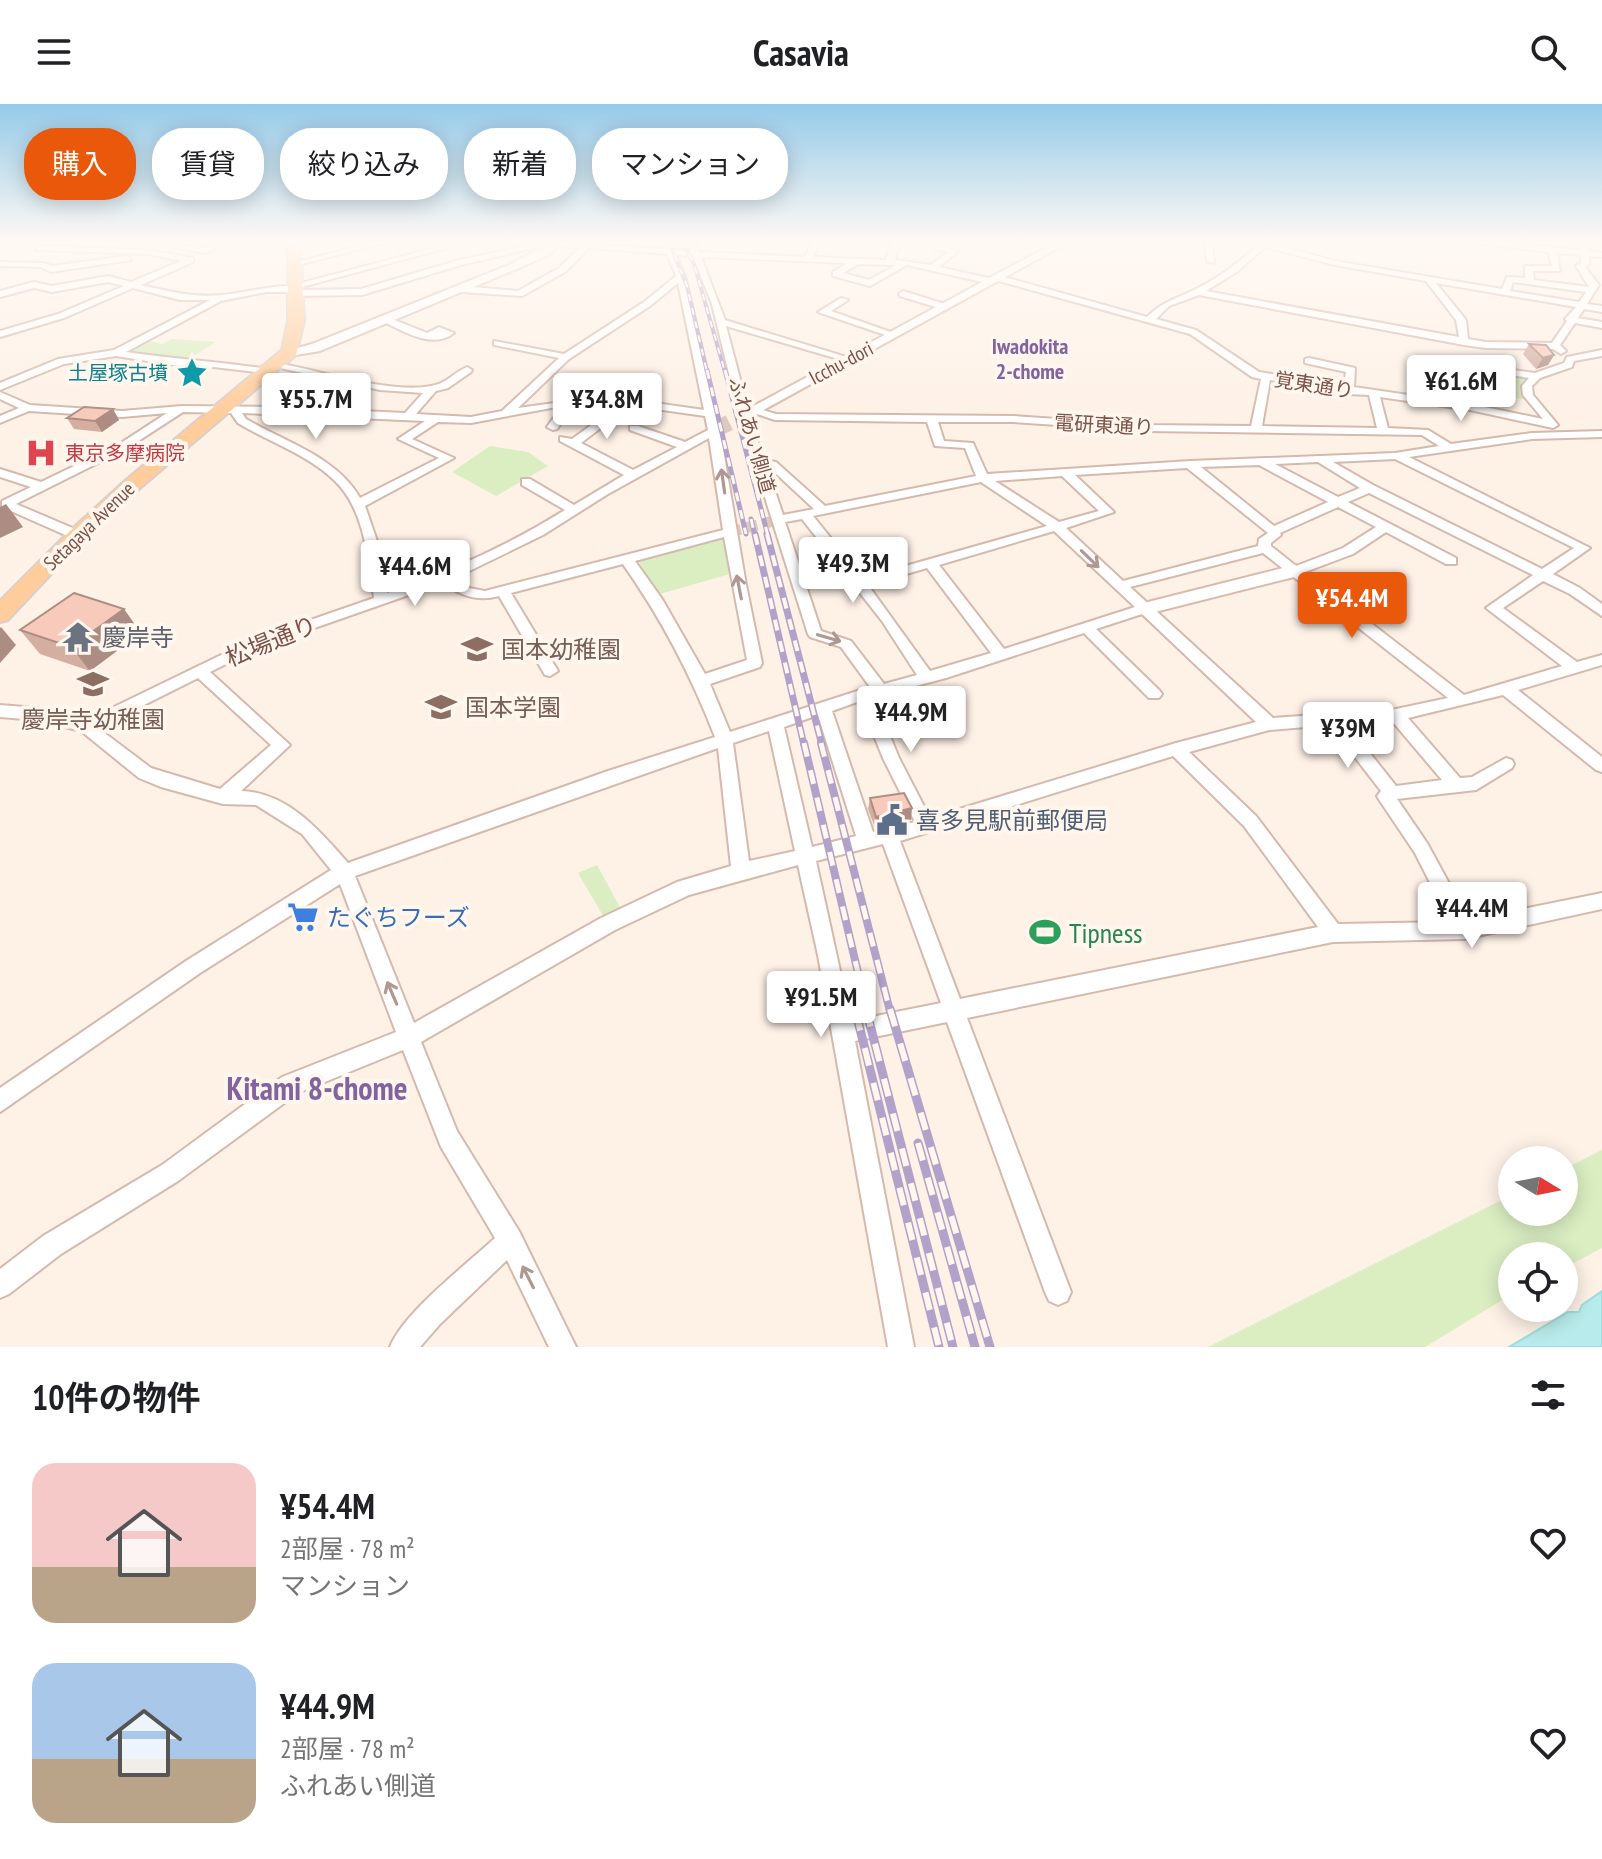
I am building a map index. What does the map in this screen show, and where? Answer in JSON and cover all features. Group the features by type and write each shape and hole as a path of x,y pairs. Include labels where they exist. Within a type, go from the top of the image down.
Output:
{"main road":[{"path":"273,369 290,352 296,321 295,300"},
{"name":"Setagaya Avenue","path":"0,615 77,535 273,369"}],"street":[{"path":"0,334 61,316 100,300"},
{"path":"116,353 217,300"},
{"path":"290,352 315,348 433,300"},
{"path":"505,414 566,357 651,300"},
{"path":"686,300 712,414 755,663 701,681"},
{"name":"ふれあい側道","path":"714,300 749,413 759,463 815,634 846,644 872,692"},
{"path":"844,300 823,312 894,335"},
{"path":"922,300 945,307"},
{"name":"Icchu-dori","path":"749,413 958,300"},
{"name":"覚東通り","path":"1069,300 1205,338 1256,375 1470,407 1553,425"},
{"path":"1148,321 1166,304 1177,300"},
{"path":"1241,300 1464,342 1555,346 1570,359"},
{"path":"1445,300 1461,320 1464,342"},
{"path":"1548,300 1602,309"},
{"path":"1555,346 1570,319 1588,300"},
{"path":"385,319 429,336"},
{"path":"1570,319 1602,325"},
{"path":"721,322 848,359"},
{"path":"486,350 502,340 566,357"},
{"path":"0,387 62,361 116,353 185,364 273,369 388,387 444,386 467,370"},
{"path":"1570,359 1602,353"},
{"path":"1485,368 1536,376 1568,365 1570,359"},
{"path":"1309,361 1351,370 1348,391"},
{"path":"1536,376 1527,386 1528,395 1553,425 1567,434"},
{"path":"1256,428 1266,377"},
{"path":"408,417 433,388"},
{"path":"0,395 28,408 122,414 182,409 309,410 471,420 571,402 606,399 712,414"},
{"path":"1374,395 1383,432"},
{"path":"553,427 571,402"},
{"path":"0,420 28,408"},
{"path":"77,535 6,504 122,447 182,409"},
{"path":"226,410 325,466 345,484 359,504 381,599"},
{"name":"電研東通り","path":"749,413 770,417 1013,419 1147,428 1424,432 1451,449"},
{"path":"931,418 939,444 969,445 983,478 1056,526 1269,724"},
{"path":"359,504 448,458 404,439 435,419"},
{"path":"598,425 569,442 633,475"},
{"path":"634,428 686,446"},
{"name":"松場通り","path":"86,727 255,644 445,578 509,547 715,430"},
{"path":"777,520 983,478 1190,464 1395,456 1532,436 1602,434"},
{"path":"1395,456 1583,548 1493,608 1592,665"},
{"path":"1321,459 1369,488 1575,591 1602,611"},
{"path":"1261,461 1451,561"},
{"path":"759,463 772,464 822,510"},
{"path":"1190,464 1273,531 1275,535 1264,542 1265,548 1462,701"},
{"path":"0,473 41,486"},
{"path":"860,583 932,565 1108,512 1065,473"},
{"path":"526,482 574,510"},
{"path":"1273,531 1369,488"},
{"path":"805,514 860,583 927,678"},
{"path":"0,1101 193,967 344,872 614,776 872,692 927,678 1143,609 1295,571 1348,551 1385,527"},
{"path":"445,578 465,592 485,595 730,532"},
{"path":"1119,586 1265,548"},
{"path":"626,558 655,599 701,681 725,741 741,871"},
{"path":"932,565 1001,655"},
{"path":"503,591 550,671"},
{"path":"1085,626 1154,694"},
{"path":"2,1283 52,1245 170,1173 290,1085 410,1037 624,915 684,888 741,871 926,827 1176,749 1269,724 1396,715 1462,701 1592,665"},
{"path":"199,671 282,745 223,797"},
{"path":"1506,689 1602,766"},
{"path":"872,692 891,758 926,827"},
{"path":"823,708 867,841"},
{"path":"0,711 37,714 86,727 145,773 223,797 259,798 308,829 344,872 449,1139 510,1240 563,1347"},
{"path":"1396,715 1456,785"},
{"path":"1335,721 1392,793"},
{"path":"775,724 843,1033 901,1347"},
{"path":"1176,749 1250,821 1333,933"},
{"path":"1464,930 1421,848 1386,796 1476,783 1506,764"},
{"path":"889,836 1058,1292"},
{"path":"843,1033 1333,933 1464,930 1602,901"},
{"path":"403,1347 431,1315 510,1240"}],"green space":[{"path":"172,339 216,342 187,360 120,352 144,340 162,344"},
{"path":"1460,365 1530,376 1522,390 1528,400 1469,390 1467,382 1459,381"},
{"path":"490,446 528,452 548,466 496,496 452,472"},
{"path":"726,537 730,574 656,595 638,559"},
{"path":"597,865 624,915 608,924 578,873"},
{"path":"1602,1150 1602,1248 1578,1261 1578,1242 1498,1242 1498,1303 1425,1347 1208,1347 1498,1202 1498,1226 1578,1226 1578,1162"}],"water":[{"path":"1602,1291 1602,1347 1509,1347 1551,1322 1578,1322 1582,1305"}],"building":[{"path":"1529,344 1546,345 1554,355 1543,358"},
{"path":"84,407 113,409 95,421 67,418"},
{"path":"74,593 124,609 71,647 20,630"},
{"path":"904,793 912,808 876,817 870,798"}],"tunnel":[{"path":"715,430 744,415"},
{"path":"730,532 777,520"}],"railway":[{"path":"690,300 707,372"},
{"path":"704,300 725,372"},
{"path":"707,370 746,534"},
{"path":"725,370 768,536"},
{"path":"751,519 755,536"},
{"path":"755,534 804,745"},
{"path":"767,534 822,745"},
{"path":"804,743 867,1011"},
{"path":"821,743 890,1011"},
{"path":"866,1009 953,1347"},
{"path":"890,1009 990,1347"},
{"path":"856,1013 939,1347"},
{"path":"918,1143 975,1347"}],"place":[{"name":"土屋塚古墳","path":"192,373"},
{"name":"東京多摩病院","path":"41,453"},
{"name":"慶岸寺","path":"78,637"},
{"name":"国本幼稚園","path":"477,649"},
{"name":"慶岸寺幼稚園","path":"93,684"},
{"name":"国本学園","path":"441,707"},
{"name":"喜多見駅前郵便局","path":"892,820"},
{"name":"たぐちフーズ","path":"303,917"},
{"name":"Tipness","path":"1045,932"}],"district":[{"name":"Iwadokita 2-chome","path":"1030,358"},
{"name":"Kitami 8-chome","path":"317,1088"}]}
